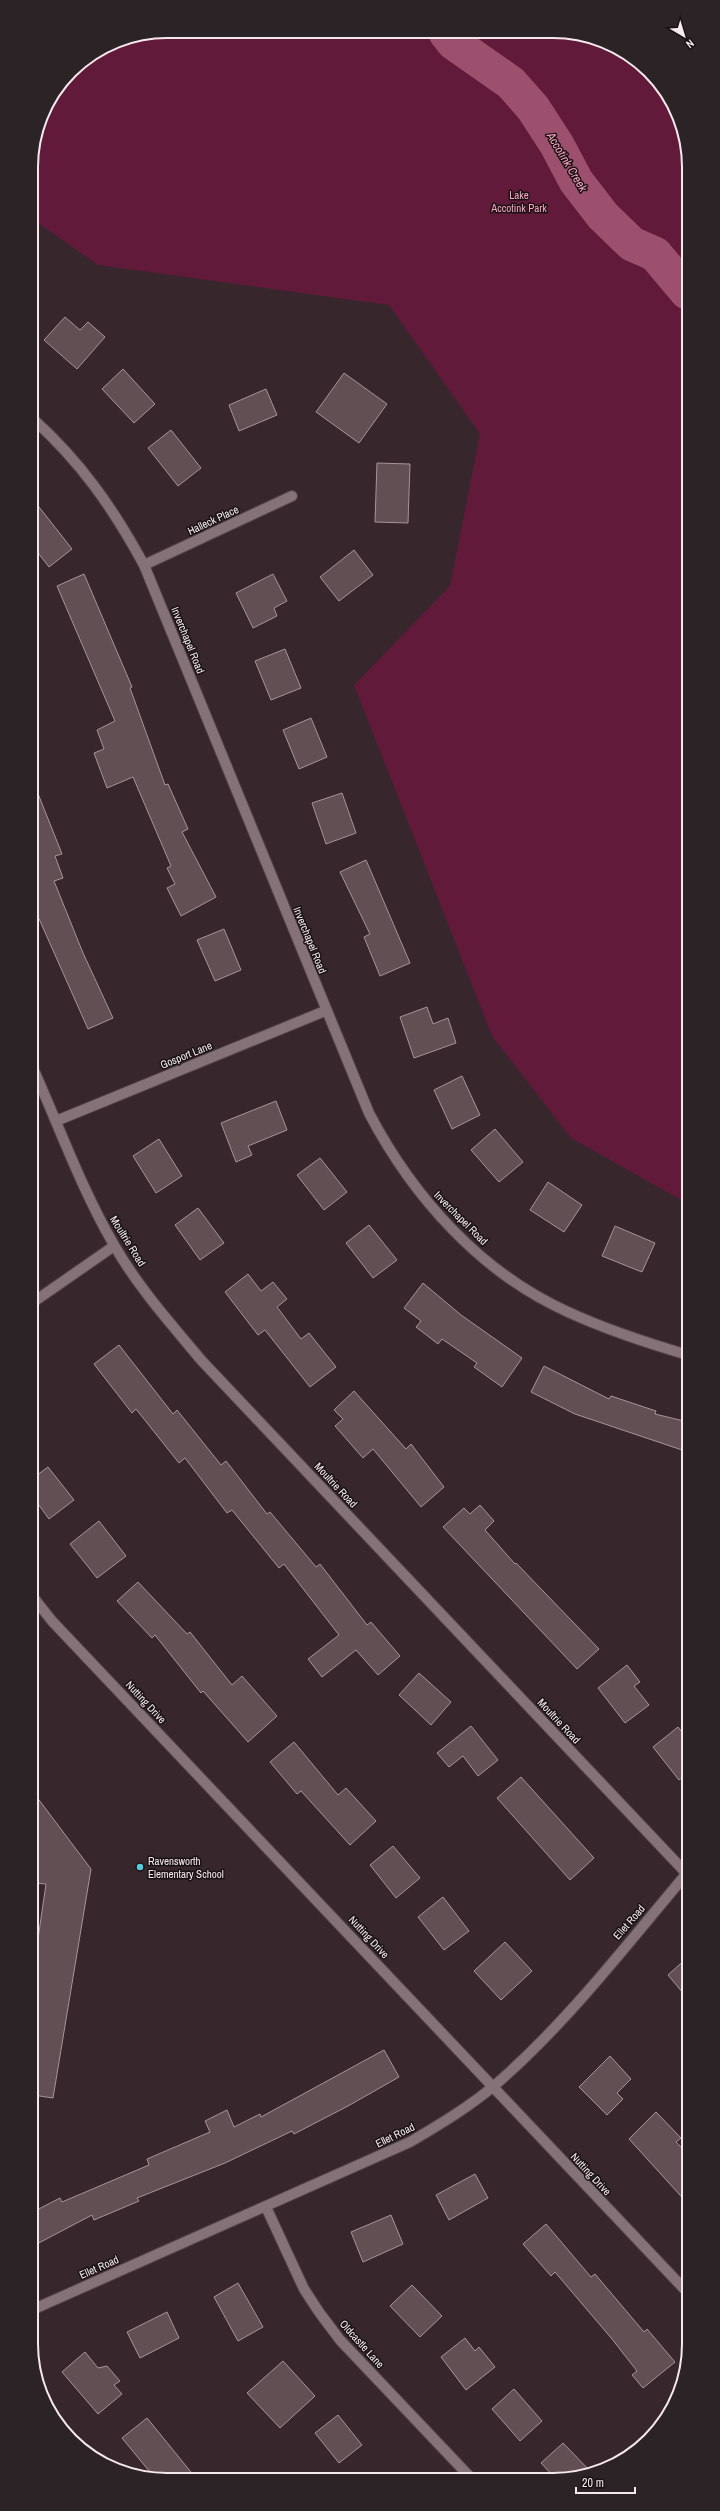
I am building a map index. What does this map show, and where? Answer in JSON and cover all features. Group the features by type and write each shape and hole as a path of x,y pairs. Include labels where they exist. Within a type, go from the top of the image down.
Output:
{"street":[{"name":"Inverchapel Road","path":"38,424 59,443 88,475 119,519 144,565 325,1011 369,1113 385,1143 425,1199 452,1229 483,1257 516,1283 567,1312 623,1336 682,1353"},
{"name":"Halleck Place","path":"144,565 292,496"},
{"name":"Gosport Lane","path":"56,1121 325,1011"},
{"name":"Moultrie Road","path":"38,1080 75,1170 114,1246 160,1311 202,1361 682,1868"},
{"path":"38,1299 114,1246"},
{"name":"Nutting Drive","path":"38,1602 52,1620 682,2287"},
{"name":"Ellet Road","path":"38,2306 266,2207 410,2142 449,2118 494,2086 550,2032 682,1881"},
{"name":"Oldcastle Lane","path":"266,2207 304,2289 340,2340 466,2473"}],"green space":[{"name":"Lake Accotink Park","path":"158,38 562,38 578,40 595,45 610,51 625,60 644,76 665,102 678,133 682,167 682,1201 571,1138 492,1036 354,685 450,586 480,434 389,305 98,265 38,223 39,150 42,133 48,118 55,102 65,88 76,76 95,60 110,51 133,42"}],"building":[{"path":"65,317 80,330 88,322 105,337 77,369 44,340"},
{"path":"123,369 155,404 134,423 102,389"},
{"path":"344,373 387,404 359,443 316,412"},
{"path":"266,389 277,415 239,431 229,405"},
{"path":"171,430 201,468 178,486 148,448"},
{"path":"377,463 410,464 408,523 375,522"},
{"path":"38,506 72,549 49,567 38,553"},
{"path":"354,550 373,575 339,601 320,577"},
{"path":"84,574 132,687 130,688 165,785 168,784 188,829 182,832 216,897 181,916 167,888 175,884 167,868 171,866 133,777 107,788 94,753 104,749 97,730 115,721 57,586"},
{"path":"273,574 287,601 274,608 277,616 253,628 236,593"},
{"path":"285,649 301,688 271,700 255,661"},
{"path":"311,718 327,757 299,769 283,730"},
{"path":"342,793 356,833 326,844 312,803"},
{"path":"38,794 62,854 55,856 63,878 54,881 83,953 113,1018 88,1029 38,916"},
{"path":"366,860 410,963 380,976 364,937 370,934 340,872"},
{"path":"224,929 241,970 215,981 197,940"},
{"path":"427,1007 433,1024 448,1018 456,1043 414,1058 400,1017"},
{"path":"462,1076 480,1115 452,1129 434,1090"},
{"path":"276,1101 287,1130 248,1146 252,1155 236,1162 221,1123"},
{"path":"495,1129 523,1162 499,1182 471,1150"},
{"path":"159,1139 182,1176 156,1193 133,1156"},
{"path":"320,1158 347,1192 324,1210 297,1175"},
{"path":"548,1182 582,1205 564,1232 530,1210"},
{"path":"198,1208 224,1243 200,1260 175,1225"},
{"path":"369,1225 397,1260 373,1278 346,1243"},
{"path":"615,1226 655,1243 642,1272 602,1256"},
{"path":"248,1274 261,1291 273,1282 287,1299 277,1307 301,1339 309,1333 336,1367 310,1387 265,1330 258,1335 225,1292"},
{"path":"423,1283 461,1315 522,1358 502,1387 474,1367 477,1363 442,1339 438,1344 416,1327 421,1321 404,1308"},
{"path":"119,1345 173,1414 177,1410 221,1465 226,1461 267,1514 270,1512 316,1567 320,1564 367,1625 371,1622 400,1656 378,1675 356,1650 322,1677 308,1659 339,1635 284,1564 279,1568 232,1510 227,1513 185,1458 179,1463 136,1409 132,1413 94,1364"},
{"path":"544,1366 609,1399 611,1396 656,1411 655,1414 682,1421 682,1450 575,1414 531,1392"},
{"path":"354,1391 406,1449 411,1444 444,1487 421,1507 373,1449 363,1458 335,1426 343,1419 334,1410"},
{"path":"48,1467 74,1500 49,1519 38,1504 38,1474"},
{"path":"480,1505 494,1521 485,1530 515,1564 516,1563 599,1649 577,1669 443,1527 464,1508 470,1514"},
{"path":"99,1521 126,1556 97,1578 70,1544"},
{"path":"138,1582 187,1634 190,1632 232,1685 242,1676 277,1716 248,1742 203,1691 201,1693 155,1635 152,1638 117,1601"},
{"path":"627,1665 640,1682 634,1686 649,1705 625,1723 598,1688"},
{"path":"419,1673 451,1702 431,1725 399,1695"},
{"path":"471,1726 498,1760 478,1776 463,1756 449,1767 437,1753"},
{"path":"678,1727 682,1732 682,1778 679,1780 653,1747"},
{"path":"294,1742 338,1795 346,1788 376,1821 350,1845 301,1791 297,1794 270,1762"},
{"path":"521,1777 594,1858 570,1880 497,1798"},
{"path":"38,1799 91,1869 53,2098 38,2096 38,1939 46,1884 38,1883"},
{"path":"393,1846 420,1878 396,1898 370,1865"},
{"path":"443,1897 469,1931 444,1950 418,1917"},
{"path":"505,1942 532,1971 501,2000 474,1971"},
{"path":"682,1962 682,1992 668,1975"},
{"path":"384,2050 399,2077 294,2134 292,2131 225,2163 137,2198 139,2201 94,2220 92,2215 38,2243 38,2209 60,2198 62,2202 149,2165 147,2159 210,2132 205,2121 227,2110 234,2127 260,2114 261,2117"},
{"path":"610,2056 631,2079 617,2093 623,2099 607,2115 579,2087"},
{"path":"656,2112 681,2138 676,2142 682,2148 682,2197 629,2139"},
{"path":"475,2174 488,2198 449,2220 436,2195"},
{"path":"391,2215 403,2244 363,2262 351,2232"},
{"path":"546,2224 591,2277 595,2274 644,2332 647,2329 675,2362 643,2388 632,2375 637,2371 612,2339 555,2272 551,2276 523,2244"},
{"path":"238,2283 263,2327 238,2341 214,2297"},
{"path":"412,2285 442,2316 420,2337 390,2306"},
{"path":"167,2312 179,2338 140,2358 127,2332"},
{"path":"465,2338 475,2351 479,2347 495,2367 466,2390 441,2357"},
{"path":"85,2352 98,2368 107,2366 120,2381 114,2385 122,2394 98,2414 62,2372"},
{"path":"283,2361 315,2396 280,2428 247,2393"},
{"path":"514,2389 542,2421 520,2441 492,2409"},
{"path":"338,2415 362,2445 339,2463 315,2433"},
{"path":"147,2418 192,2473 150,2472 122,2438"},
{"path":"563,2443 588,2469 570,2472 550,2473 541,2463"}],"waterway":[{"name":"Accotink Creek","path":"450,38 454,43 511,83 533,108 557,145 576,181 603,216 632,244 655,254 682,286"}],"place":[{"name":"Ravensworth Elementary School","path":"140,1867"}]}
